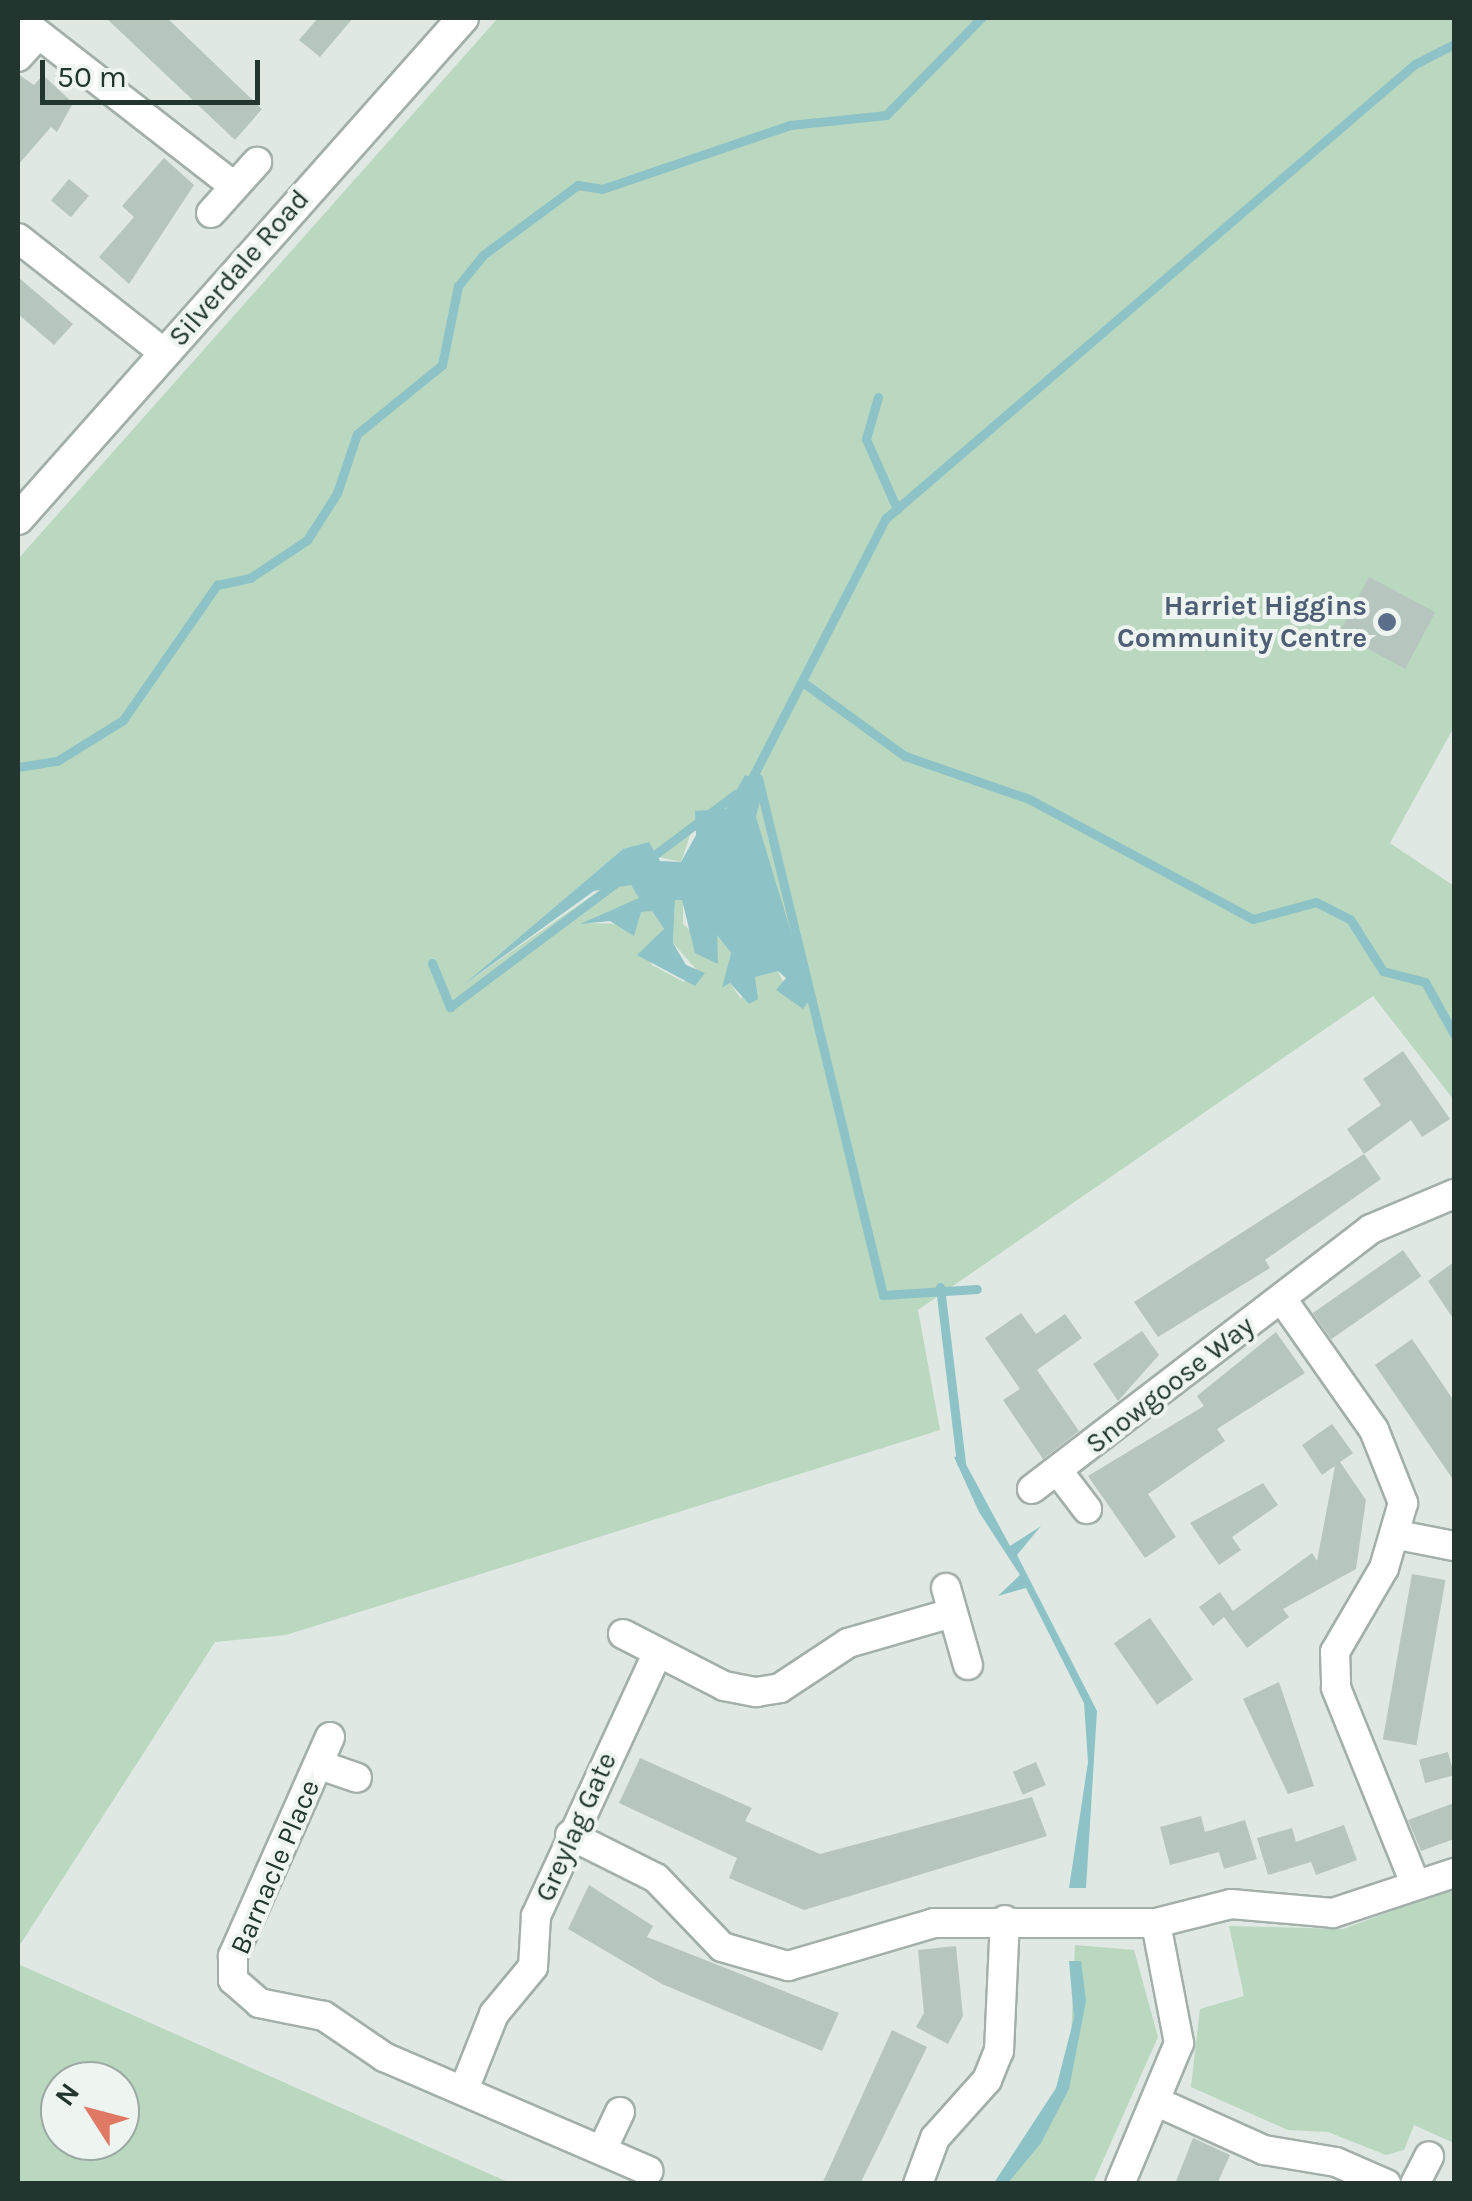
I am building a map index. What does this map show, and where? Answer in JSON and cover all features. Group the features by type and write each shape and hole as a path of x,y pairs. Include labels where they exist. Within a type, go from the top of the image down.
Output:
{"main road":[{"name":"Silverdale Road","path":"18,519 463,18"}],"street":[{"path":"24,38 234,186"},
{"path":"211,213 257,162"},
{"path":"18,238 164,353"},
{"name":"Snowgoose Way","path":"1032,1489 1370,1229 1454,1194"},
{"name":"Snowgoose Way","path":"1282,1299 1374,1430 1403,1503 1398,1535"},
{"name":"Snowgoose Way","path":"1058,1471 1087,1509"},
{"path":"1414,1884 1336,1688 1334,1652 1398,1535 1454,1546"},
{"path":"622,1634 657,1654 756,1692 780,1688 848,1643 949,1600 968,1665"},
{"name":"Greylag Gate","path":"465,2087 494,2014 533,1967 536,1916 570,1835 657,1654"},
{"name":"Barnacle Place","path":"330,1737 232,1956 233,1980 259,2004 324,2016 384,2057 465,2087"},
{"path":"320,1765 358,1778"},
{"path":"570,1835 656,1878 722,1947 755,1962 822,1962 934,1923 1042,1919 1156,1923 1231,1904 1333,1913 1454,1874"},
{"path":"918,2184 934,2138 987,2080 998,2051 1005,1920"},
{"path":"1120,2184 1155,2101 1180,2024 1156,1923"},
{"path":"465,2087 649,2171"},
{"path":"1155,2101 1264,2150 1336,2162 1386,2184"},
{"path":"602,2150 620,2112"},
{"path":"1415,2184 1429,2156"}],"green space":[{"path":"498,18 1454,18 1454,727 1390,843 1454,886 1454,1100 1373,996 918,1310 940,1430 286,1635 215,1642 18,1948 18,559","holes":["746,775 758,778 762,794 756,817 792,998 777,970 755,977 741,999 730,983 723,988 731,953 717,935 711,949 683,924 683,900 675,899 673,943 696,969 684,982 652,965 646,951 664,929 652,911 641,911 634,935 623,924 585,923 640,898 631,885 609,884 462,986 623,849 681,862 696,818 726,809"]},
{"path":"1454,1888 1454,2143 1414,2125 1404,2150 1386,2155 1328,2132 1288,2130 1191,2087 1200,2009 1244,1996 1229,1926 1343,1929"},
{"path":"1075,1945 1134,1950 1158,2037 1093,2183 1008,2184 1069,2089"},
{"path":"18,1964 510,2183 18,2183"}],"water":[{"path":"745,775 758,778 762,794 756,817 811,998 803,1009 776,990 786,978 778,971 755,977 758,999 749,1004 730,983 722,988 731,953 717,935 718,964 695,953 682,900 675,900 673,943 686,965 705,973 695,986 637,955 664,929 652,911 641,912 634,936 610,921 580,924 639,898 631,885 594,891 462,986 623,849 649,842 660,861 681,862 696,835 695,811 726,809"},
{"path":"961,1455 1010,1546 1041,1526 1017,1555 1097,1711 1086,1888 1069,1888 1088,1762 1084,1703 1026,1588 998,1596 1020,1575 979,1512 954,1457"},
{"path":"1069,1961 1081,1961 1086,2001 1069,2089 1041,2143 1008,2183 994,2183 1056,2088 1074,2018"}],"building":[{"path":"106,18 167,18 262,109 235,140"},
{"path":"318,18 353,18 320,57 299,40"},
{"path":"18,74 34,85 43,75 73,103 57,132 51,127 18,165"},
{"path":"164,158 194,185 129,284 99,257 134,217 122,206"},
{"path":"69,179 89,196 71,217 51,200"},
{"path":"18,277 73,324 54,345 18,314"},
{"name":"Harriet Higgins Community Centre","path":"1369,577 1435,612 1405,669 1339,634"},
{"path":"1403,1051 1450,1119 1422,1137 1411,1120 1364,1154 1347,1129 1381,1105 1363,1079"},
{"path":"1364,1154 1381,1179 1265,1260 1270,1268 1158,1337 1134,1302"},
{"path":"1403,1250 1421,1276 1331,1339 1313,1313"},
{"path":"1454,1262 1454,1320 1428,1281"},
{"path":"1021,1313 1036,1334 1065,1314 1082,1338 1037,1370 1079,1431 1043,1459 1003,1400 1020,1389 985,1338"},
{"path":"1142,1331 1159,1355 1118,1401 1093,1364"},
{"path":"1276,1332 1305,1373 1217,1429 1225,1441 1148,1494 1176,1537 1145,1558 1088,1476 1204,1406 1197,1396"},
{"path":"1412,1339 1454,1401 1454,1481 1375,1365"},
{"path":"1332,1424 1353,1453 1340,1462 1366,1500 1356,1569 1283,1609 1289,1617 1247,1648 1224,1617 1213,1626 1199,1607 1220,1592 1233,1611 1312,1553 1317,1561 1335,1466 1322,1475 1302,1445"},
{"path":"1263,1483 1278,1505 1232,1537 1241,1550 1219,1565 1190,1523"},
{"path":"1412,1574 1445,1580 1416,1745 1383,1739"},
{"path":"1150,1618 1193,1679 1157,1705 1114,1643"},
{"path":"1279,1682 1314,1786 1288,1794 1243,1699"},
{"path":"1448,1752 1454,1775 1425,1783 1419,1760"},
{"path":"640,1758 752,1808 745,1821 820,1854 1032,1797 1047,1836 804,1910 729,1878 737,1858 619,1803"},
{"path":"1036,1762 1046,1785 1023,1795 1013,1772"},
{"path":"1454,1803 1454,1839 1421,1851 1408,1820"},
{"path":"1201,1816 1205,1832 1245,1820 1257,1859 1224,1869 1219,1852 1170,1865 1160,1827"},
{"path":"1344,1825 1357,1860 1316,1875 1311,1862 1268,1875 1257,1838 1292,1828 1296,1842"},
{"path":"589,1885 653,1926 647,1937 839,2013 822,2051 662,1984 568,1929"},
{"path":"956,1946 963,2016 948,2044 916,2027 924,2013 918,1950"},
{"path":"892,2030 927,2047 860,2184 822,2184"},
{"path":"1193,2138 1230,2155 1217,2184 1175,2184"}],"waterway":[{"path":"18,767 57,761 123,720 217,585 250,578 307,540 337,493 357,434 442,365 458,286 483,255 578,185 602,189 790,125 886,115 981,18"},
{"path":"749,784 885,519 1415,64 1454,44"},
{"path":"878,397 866,439 897,509"},
{"path":"804,683 905,756 1029,799 1253,919 1316,902 1350,919 1383,971 1425,982 1454,1034"},
{"path":"758,778 883,1295 977,1289"},
{"path":"653,856 736,794"},
{"path":"432,963 450,1007 624,877"},
{"path":"940,1287 961,1463"}],"place":[{"name":"Harriet Higgins Community Centre","path":"1387,622"}]}
